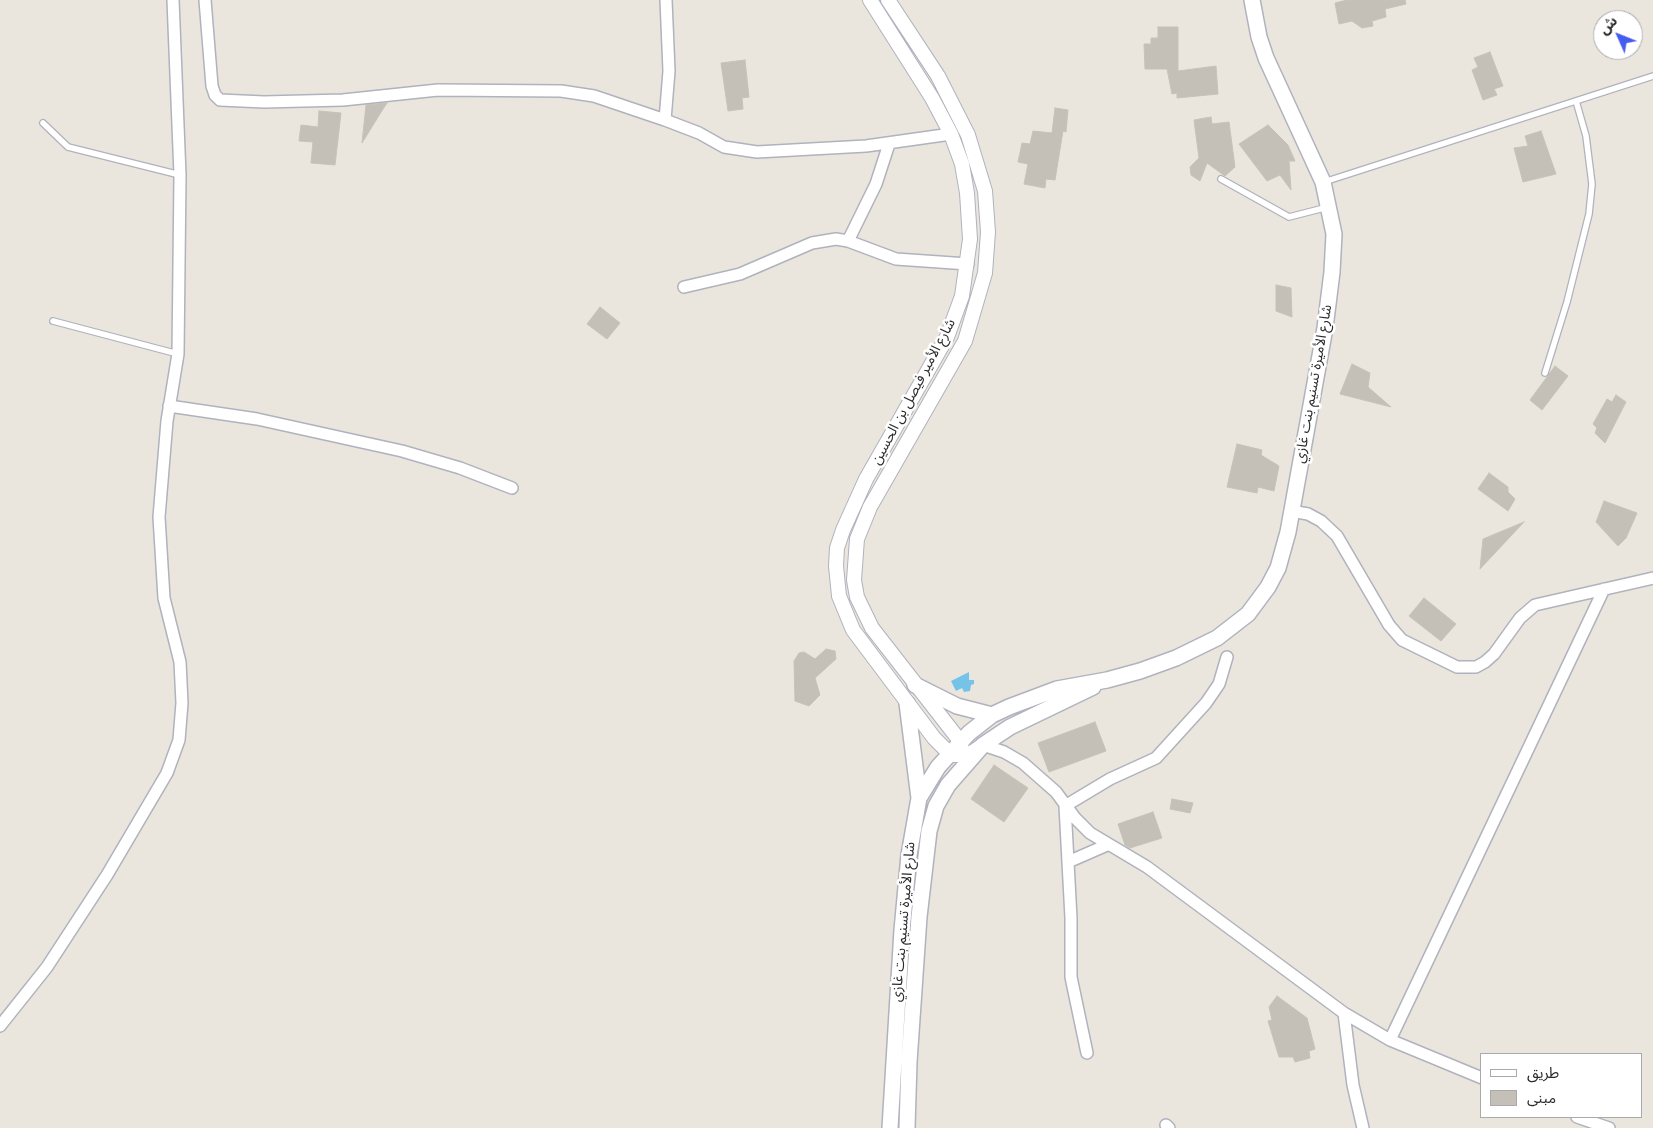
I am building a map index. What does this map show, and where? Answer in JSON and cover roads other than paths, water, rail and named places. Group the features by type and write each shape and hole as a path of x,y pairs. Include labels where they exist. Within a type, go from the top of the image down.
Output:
{"main road":[{"name":"شارع الأميرة تسنيم بنت غازي","path":"890,1128 905,882 919,798 992,716 1028,699 1057,689 1107,680 1176,658 1217,638 1242,620 1268,587 1278,568 1291,511 1330,296 1334,244 1330,207 1323,182 1266,58 1259,37 1252,0"},
{"name":"شارع الأميرة تسنيم بنت غازي","path":"907,1128 919,917 929,831 932,817 958,755 982,745 1010,727 1107,680"},
{"path":"915,685 957,706 992,716"},
{"path":"907,703 919,798"}],"street":[{"path":"0,1026 47,967 108,875 167,773 179,740 182,703 180,662 164,598 159,517 169,406 178,354 180,175 173,0"},
{"path":"205,0 212,86 215,95 220,100 264,102 343,100 438,90 549,90 594,96 665,120 699,134 724,148 740,151 810,150 889,144 951,134"},
{"path":"665,120 669,71 666,0"},
{"name":"شارع الأمير فيصل بن الحسين","path":"870,0 932,98 951,134 962,164 967,193 970,216 968,264 962,296 947,337 866,480 843,530 837,548 837,581 844,612 853,630 907,703 958,755"},
{"name":"شارع الأمير فيصل بن الحسين","path":"888,0 938,76 956,108 975,155 987,205 985,273 965,341 870,507 860,532 855,554 854,580 862,609 882,643 915,685 958,755"},
{"path":"848,241 876,184 889,144"},
{"path":"684,287 740,274 812,243 836,239 848,241 896,259 968,264"},
{"path":"169,406 257,419 402,451 460,468 512,488"},
{"path":"1291,511 1308,514 1321,521 1337,536 1389,625 1402,640 1456,667 1476,667 1484,662 1494,654 1520,618 1535,605 1653,578"},
{"path":"1390,1040 1604,589"},
{"path":"1065,806 1110,779 1156,758 1206,703 1219,684 1227,657"},
{"path":"982,745 1004,752 1023,763 1045,782 1086,830 1147,867 1344,1013 1390,1040 1480,1077"},
{"path":"1065,806 1071,977 1087,1053"},
{"path":"1068,862 1107,844"},
{"path":"1344,1013 1353,1085 1363,1128"},
{"path":"1580,1118 1609,1128"}],"lane":[{"path":"1323,182 1653,76"},
{"path":"1545,373 1570,294 1589,214 1592,184 1586,136 1576,101"},
{"path":"43,123 68,147 180,175"},
{"path":"1221,179 1289,217 1330,207"},
{"path":"53,321 178,354"}],"water":[{"path":"969,672 969,680 974,680 970,691 964,692 962,688 956,691 951,681"}]}
